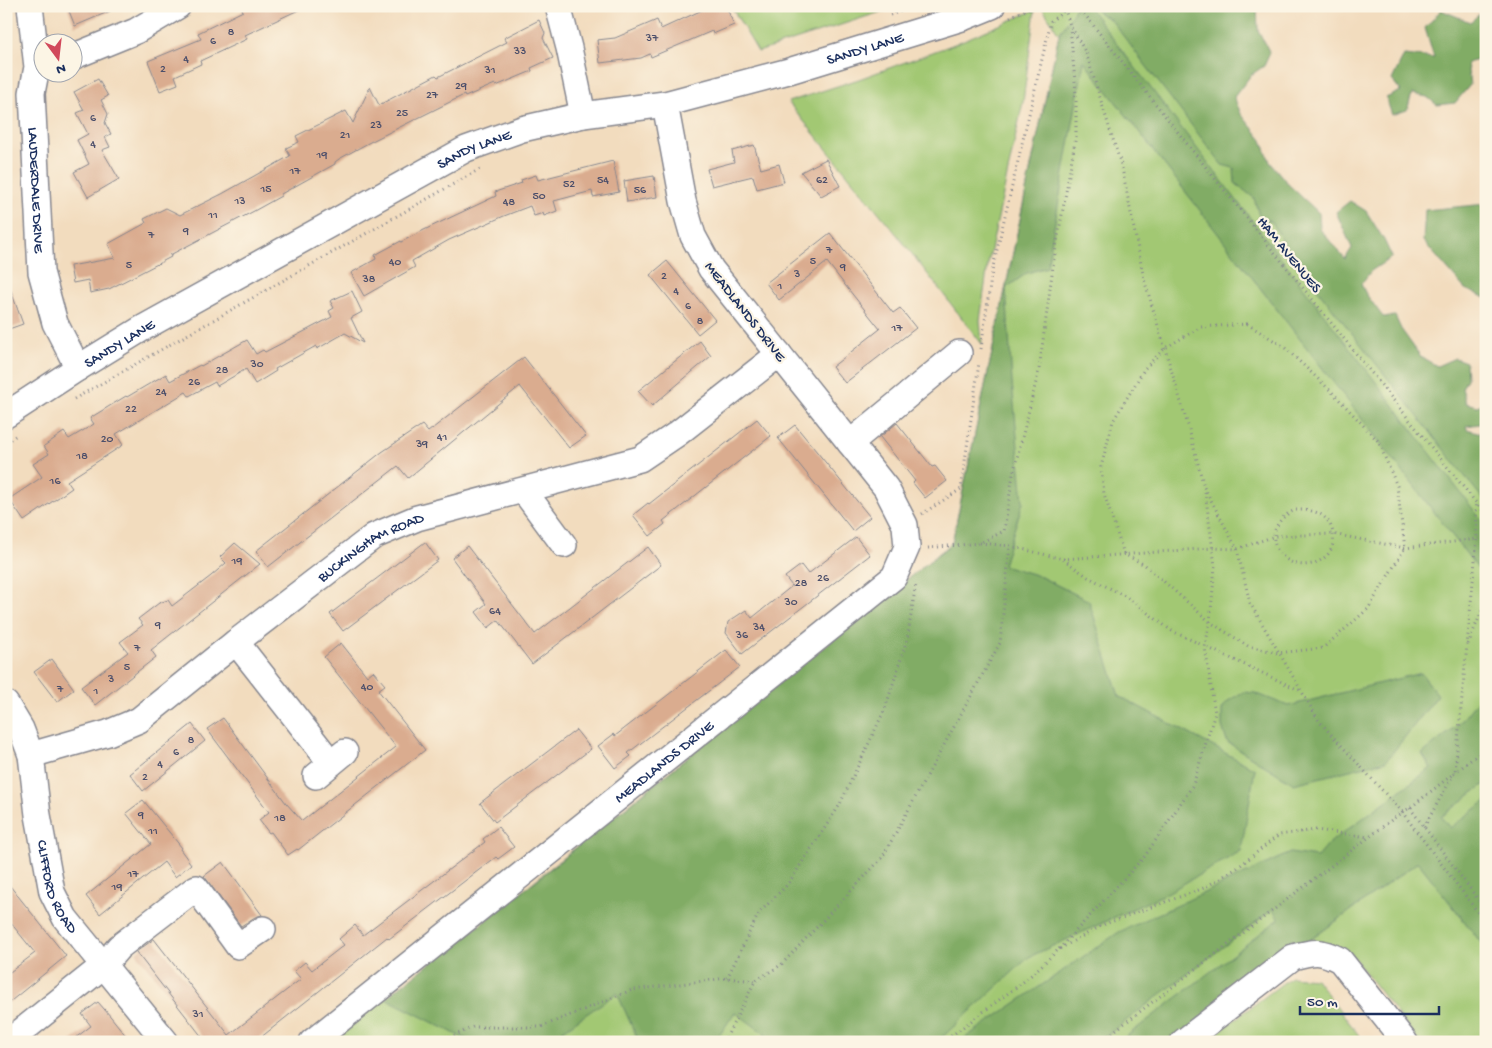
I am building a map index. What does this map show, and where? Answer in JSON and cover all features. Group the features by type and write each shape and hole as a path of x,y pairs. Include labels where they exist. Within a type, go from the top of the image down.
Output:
{"street":[{"name":"LAUDERDALE DRIVE","path":"30,6 34,32"},
{"path":"82,54 136,31 178,6"},
{"path":"558,6 583,115"},
{"name":"SANDY LANE","path":"14,424 78,368 143,328 466,149 522,129 583,115 665,104 789,71 965,17 1000,12"},
{"name":"LAUDERDALE DRIVE","path":"35,82 32,93 41,272 55,323 78,368"},
{"name":"MEADLANDS DRIVE","path":"312,1042 894,577 906,536 886,488 711,269 693,236 682,201 665,104"},
{"path":"850,443 959,353"},
{"name":"BUCKINGHAM ROAD","path":"31,755 108,733 139,720 236,642 374,536 417,518 640,459 677,434 779,354"},
{"path":"524,490 564,545"},
{"path":"236,642 331,764"},
{"name":"CLIFFORD ROAD","path":"6,704 21,729 31,755 38,815 52,892 65,918 166,1042"},
{"path":"8,1042 103,966 119,947 196,888 238,946 263,929"},
{"path":"1183,1042 1293,957 1311,952 1325,952 1340,960 1405,1042"}],"path":[{"path":"1000,12 1034,6"},
{"path":"1070,6 1051,21 992,271 962,489 906,536 922,548 980,543 1010,546 1064,559 1213,548 1237,549 1275,536 1333,534 1405,548 1477,539 1486,535"},
{"name":"HAM AVENUES","path":"1078,6 1486,515"},
{"path":"980,543 1004,531 1013,474 1039,370 1054,259 1076,136 1076,93 1070,25 1066,10"},
{"path":"943,1042 1027,979 1059,949 1145,856 1193,785 1215,713 1205,647 1210,622 1215,566 1204,488 1144,280 1122,168 1086,53 1070,25"},
{"path":"74,399 486,166"},
{"path":"1247,324 1283,346 1332,392 1378,441 1397,486 1405,548 1368,609 1323,648 1278,654 1248,646 1210,622 1145,565 1124,554 1104,494 1102,468 1113,421 1145,368 1165,348 1201,327 1247,324"},
{"path":"6,442 14,424"},
{"path":"1204,488 1237,549 1250,603 1278,654 1319,721 1402,812 1486,923"},
{"path":"1424,827 1455,772 1477,539 1476,502"},
{"path":"1296,510 1314,511 1320,514 1332,526 1332,548 1324,558 1302,566 1292,563 1280,554 1275,544 1275,536 1279,521 1284,515 1296,510"},
{"path":"724,1042 755,980 781,965 882,858 1000,644 1010,546"},
{"path":"1064,559 1088,577 1125,596 1172,630 1300,691"},
{"path":"727,978 759,912 788,884 839,806 885,709 908,640 917,576"},
{"path":"1467,648 1486,601"},
{"path":"1100,1042 1402,812 1410,808 1486,748"},
{"path":"1410,808 1486,910"},
{"path":"1059,949 1105,924 1204,888 1237,868 1279,835 1316,830 1369,837"},
{"path":"434,1042 447,1039 473,1027 541,1027 632,990 727,978 755,980"}],"green space":[{"path":"731,6 899,6 758,52"},
{"path":"1041,6 1131,6 1486,473 1486,773 1142,1042 328,1042 454,946 952,543 1059,34"},
{"path":"1077,6 1088,6 1486,526 1486,579 1084,61 1047,267 1027,273 1006,288 1023,502 1003,565 1039,576 1089,601 1119,696 1255,769 1241,851 1169,892 1029,957 937,1042 764,1042 765,1034 735,1012 715,1042 639,1042 617,993 546,1042 471,1042 385,998 497,912 952,543 1059,34"},
{"path":"1094,6 1257,6 1258,30 1270,53 1264,66 1251,75 1234,97 1241,114 1262,140 1270,162 1289,185 1319,213 1320,229 1345,259 1352,248 1336,212 1350,201 1366,211 1392,257 1371,271 1361,284 1383,317 1395,316 1401,329 1421,357 1437,366 1455,358 1466,362 1467,379 1462,388 1466,403 1477,406 1486,402 1486,423 1466,426 1467,429 1481,433 1486,432 1486,503 1291,256 1272,222 1259,216 1254,198 1235,183 1234,168 1222,165 1111,20 1099,13"},
{"path":"1486,9 1486,58 1467,63 1470,85 1455,103 1437,105 1427,97 1412,94 1407,110 1392,115 1386,98 1401,91 1392,80 1404,55 1434,58 1425,28 1441,10 1470,22"},
{"path":"1035,10 1023,102 988,264 980,320 982,344 898,236 788,102 859,79 952,45"},
{"path":"1486,204 1486,298 1465,289 1423,241 1425,210"},
{"path":"1421,673 1438,695 1386,761 1294,784 1227,742 1222,726 1222,709 1228,701 1243,692 1255,693 1288,706"},
{"path":"1486,690 1486,783 1441,817 1450,828 1486,801 1486,949 1418,862 1299,948 1292,938 1291,951 1172,1042 1119,1042 1279,919 1273,909 1098,1042 959,1042 1119,932 1290,853 1317,857 1329,843 1431,768 1422,754 1458,725"},
{"path":"1486,783 1486,878 1441,817"},
{"path":"1419,861 1486,949 1486,1042 1419,1042 1354,958 1299,948"},
{"path":"1291,977 1316,979 1364,1042 1205,1042"}],"building":[{"path":"67,6 122,6 75,26"},
{"path":"241,6 307,6 245,35 247,39 200,61 201,64 175,76 178,84 160,91 148,61 201,39 198,33 243,11"},
{"path":"711,6 726,6 734,25 713,34 712,31 651,57 650,54 641,58 600,63 597,40 615,38 657,20 661,29"},
{"path":"539,20 545,33 543,38 553,58 531,68 532,71 465,97 464,95 370,142 281,194 281,196 109,289 90,293 88,280 73,283 70,266 115,258 108,244 146,223 144,219 166,208 180,215 222,194 290,156 286,148 299,142 296,136 346,111 353,123 370,87 379,105 436,75 438,77 507,42 504,38"},
{"path":"98,79 108,96 101,100 108,114 105,123 111,134 105,137 110,147 102,150 119,179 88,197 74,172 89,164 77,140 88,134 77,113 84,110 74,92"},
{"path":"754,145 761,169 779,164 784,182 757,189 753,176 712,186 707,169 734,162 732,151"},
{"path":"826,159 840,186 821,196 801,172"},
{"path":"613,161 619,192 593,197 592,191 554,201 557,211 544,216 543,213 534,216 530,206 504,216 449,240 412,261 415,267 364,296 351,273 376,259 375,255 496,196 495,192 522,183 521,180 536,175 538,180"},
{"path":"654,176 657,197 627,202 624,181"},
{"path":"830,233 893,313 900,308 916,328 845,383 832,367 880,329 827,262 779,300 766,283"},
{"path":"667,261 715,320 698,334 650,275"},
{"path":"6,283 8,283 23,324 6,330"},
{"path":"352,291 362,312 351,318 363,343 345,333 317,349 316,346 275,369 276,371 255,384 246,369 217,386 215,382 189,396 186,392 116,434 123,445 67,481 72,488 24,521 9,499 42,477 33,464 49,454 44,446 64,432 69,439 94,424 90,418 126,396 166,374 170,381 247,340 256,354 263,350 265,352 332,317 329,311 334,308 330,301"},
{"path":"700,341 711,356 652,406 638,391"},
{"path":"524,357 586,436 569,448 520,386 408,478 398,466 268,567 256,551 382,452 422,425 428,432"},
{"path":"757,419 771,436 663,521 665,524 650,536 633,515"},
{"path":"897,423 932,467 935,466 947,481 925,498 913,483 915,481 880,437"},
{"path":"795,425 870,517 853,531 778,438"},
{"path":"856,537 870,555 742,654 726,633 728,622 746,610 752,618 792,586 785,577 801,565 808,574"},
{"path":"425,542 438,560 343,631 330,614"},
{"path":"235,543 260,564 151,650 156,657 95,705 81,687 128,652 120,642 143,625 138,619 159,603 168,600 172,606 211,576 226,563 220,557"},
{"path":"467,546 535,634 648,547 661,565 532,664 498,620 488,628 476,612 486,604 452,558"},
{"path":"341,643 367,676 373,671 385,685 378,690 425,750 298,850 288,855 271,832 269,833 259,820 269,812 207,729 223,718 286,803 302,821 396,747 324,657"},
{"path":"726,650 740,667 628,753 631,756 615,768 598,746 614,734 615,736"},
{"path":"52,659 74,689 57,702 34,672"},
{"path":"192,724 205,741 143,791 130,774"},
{"path":"576,730 591,749 495,822 480,803"},
{"path":"143,800 182,848 180,849 191,864 175,877 164,862 100,914 86,896 151,844 126,813"},
{"path":"498,827 514,847 498,859 496,857 389,939 387,937 255,1042 206,1042 136,952 154,939 229,1035 301,979 294,971 305,962 312,970 344,945 339,939 355,925 363,935 485,842 483,839"},
{"path":"223,862 262,915 241,926 204,876"},
{"path":"6,881 66,956 6,1005 6,975 35,953 6,917"},
{"path":"98,1002 131,1042 70,1042 91,1026 82,1014"}]}
